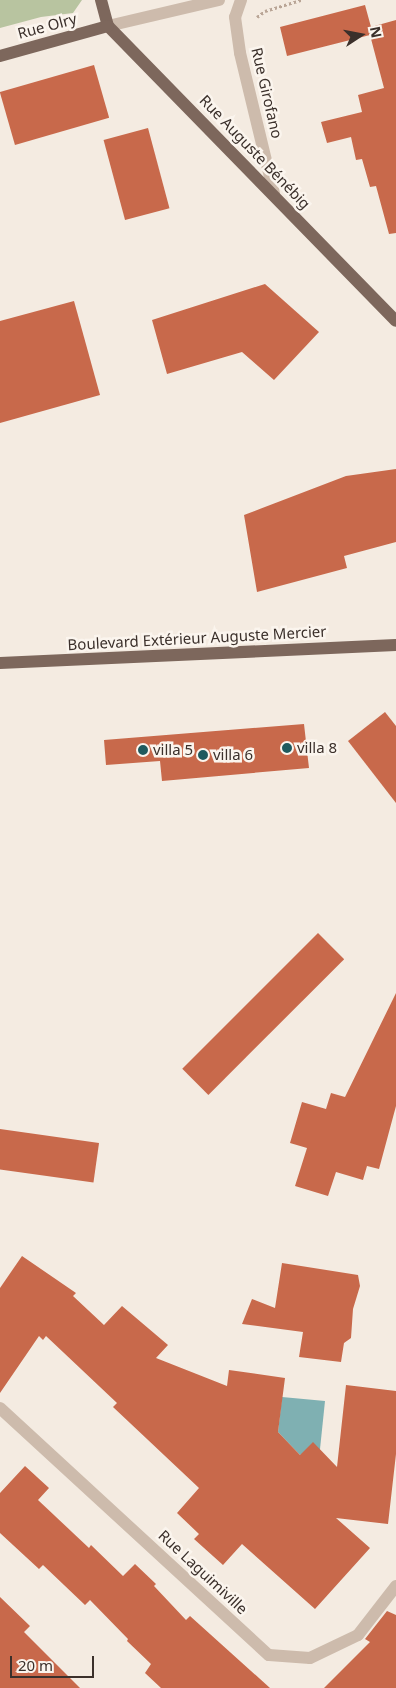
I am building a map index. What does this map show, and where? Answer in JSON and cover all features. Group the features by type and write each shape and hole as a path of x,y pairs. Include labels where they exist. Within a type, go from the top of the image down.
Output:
{"main road":[{"name":"Rue Auguste Bénébig","path":"101,0 108,26 396,321"},
{"name":"Rue Olry","path":"0,56 108,26"},
{"name":"Boulevard Extérieur Auguste Mercier","path":"0,663 396,645"}],"street":[{"name":"Rue Olry","path":"108,26 219,0"},
{"name":"Rue Girofano","path":"241,0 235,17 240,54 274,194"},
{"name":"Rue Laguimiville","path":"0,1408 269,1655 310,1658 358,1635 396,1586"}],"path":[{"path":"252,22 265,11 301,0"}],"green space":[{"path":"0,0 82,0 73,13 41,17 0,28"}],"water":[{"path":"282,1397 325,1401 320,1449 300,1455 278,1432"}],"building":[{"path":"365,5 371,27 396,20 396,233 389,234 376,186 370,187 362,159 356,160 351,137 327,143 321,122 362,112 358,95 384,88 370,35 287,56 280,27"},
{"path":"94,65 109,118 15,145 0,92"},
{"path":"148,128 169,208 125,220 104,140"},
{"path":"265,284 319,332 274,380 242,352 167,374 152,320"},
{"path":"74,301 100,395 0,423 0,321"},
{"path":"396,469 396,542 344,556 347,568 257,592 244,515 346,476"},
{"path":"385,712 396,726 396,803 348,741"},
{"path":"304,724 309,768 162,781 160,761 106,765 104,740"},
{"path":"318,933 344,959 208,1095 182,1069"},
{"path":"396,993 396,1106 379,1169 367,1166 363,1180 336,1172 328,1196 295,1186 307,1148 290,1143 302,1102 326,1109 331,1093 345,1097"},
{"path":"0,1129 99,1143 93,1183 0,1169"},
{"path":"22,1256 76,1293 73,1296 104,1325 122,1306 168,1345 156,1358 227,1386 229,1370 285,1378 278,1432 300,1455 313,1442 337,1467 346,1385 396,1391 396,1454 388,1524 336,1518 370,1548 315,1609 242,1544 223,1565 194,1539 199,1534 177,1513 199,1488 113,1407 117,1403 46,1336 43,1340 39,1336 0,1393 0,1288"},
{"path":"282,1263 358,1275 360,1286 353,1309 351,1338 344,1343 341,1362 299,1357 303,1332 242,1324 252,1299 275,1308"},
{"path":"25,1466 49,1488 38,1500 89,1548 91,1545 123,1576 135,1564 156,1584 154,1586 186,1620 190,1616 270,1688 161,1688 145,1673 151,1664 127,1641 128,1639 90,1600 85,1605 43,1565 39,1569 0,1533 0,1493"},
{"path":"0,1597 30,1626 24,1632 80,1688 0,1688"},
{"path":"387,1611 396,1615 396,1688 324,1688 370,1642 365,1639"}],"place":[{"name":"villa 8","path":"287,748"},
{"name":"villa 5","path":"143,750"},
{"name":"villa 6","path":"203,755"}]}
